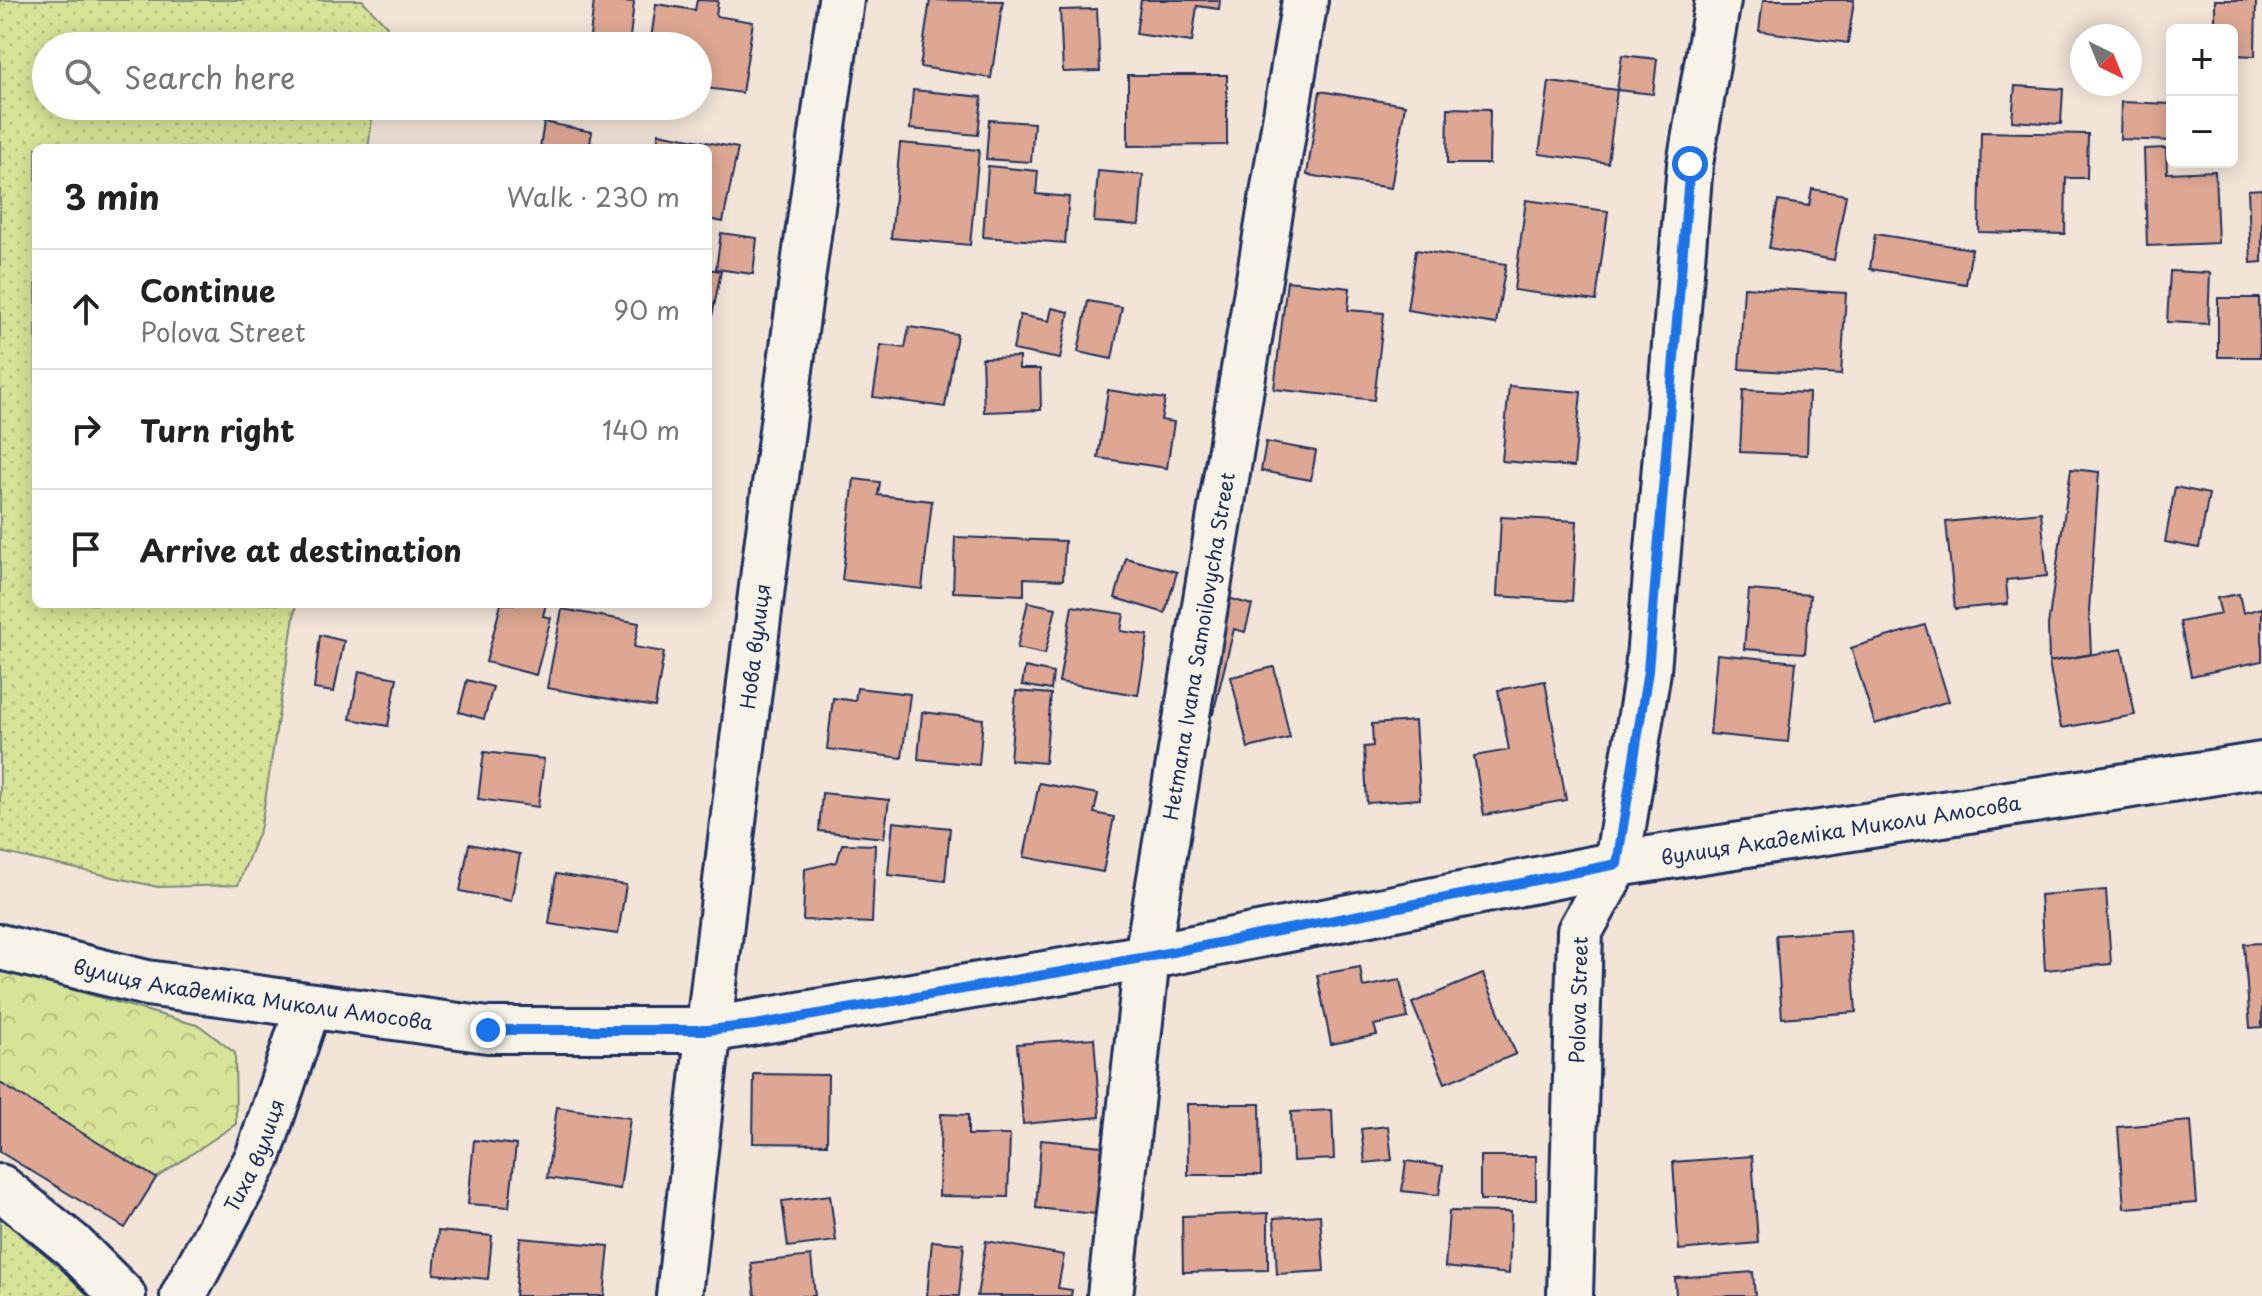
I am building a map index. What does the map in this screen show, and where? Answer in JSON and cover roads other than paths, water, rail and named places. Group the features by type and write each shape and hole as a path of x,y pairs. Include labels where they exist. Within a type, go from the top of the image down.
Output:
{"street":[{"name":"Нова вулиця","path":"679,1296 708,1030 812,204 841,0"},
{"name":"Hetmana Ivana Samoilovycha Street","path":"1110,1296 1147,957 1305,0"},
{"name":"Polova Street","path":"1570,1296 1580,931 1617,864 1648,671 1690,164 1718,0"},
{"name":"вулиця Академіка Миколи Амосова","path":"0,947 147,983 488,1030 708,1030 1147,957 1617,864 2262,765"},
{"name":"Тиха вулиця","path":"183,1296 258,1157 308,1007"},
{"path":"0,1187 72,1245 123,1296"}]}
